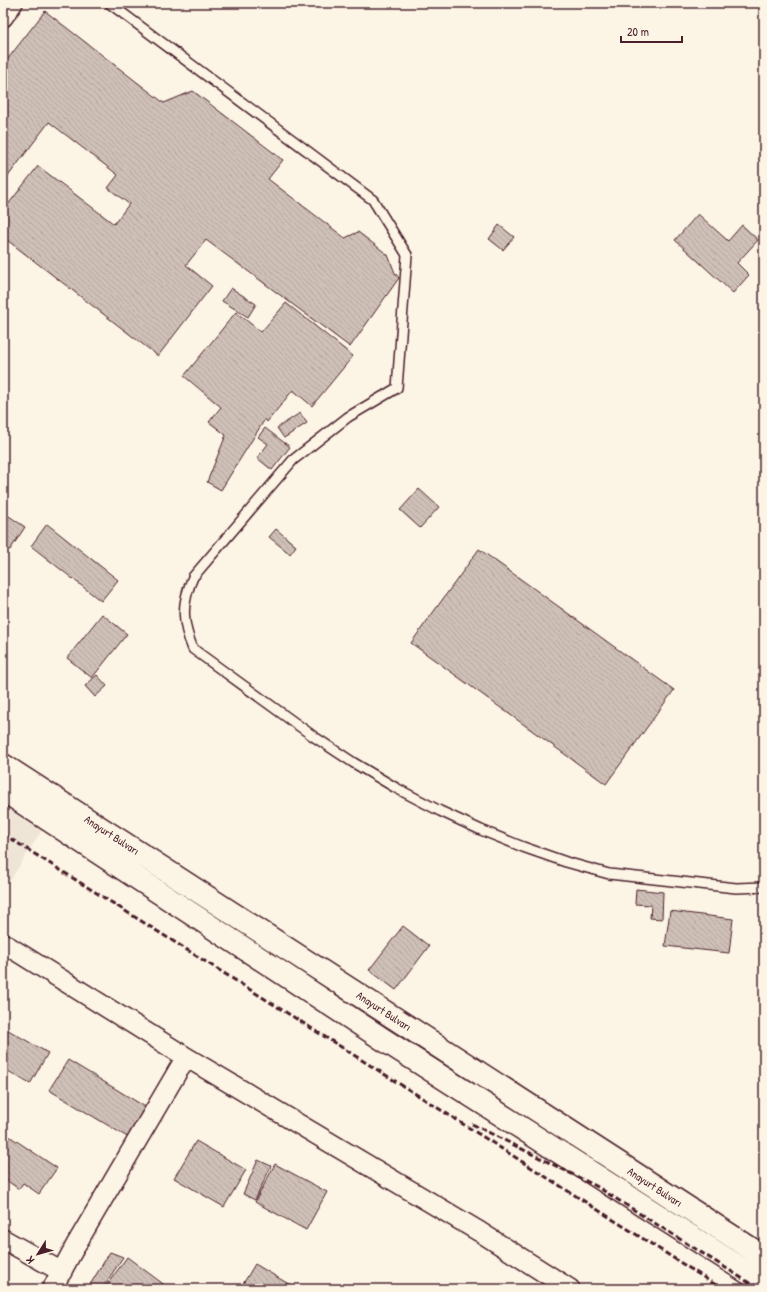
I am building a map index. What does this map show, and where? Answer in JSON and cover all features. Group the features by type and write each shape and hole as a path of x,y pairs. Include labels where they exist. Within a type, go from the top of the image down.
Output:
{"main road":[{"name":"Anayurt Bulvarı","path":"3,765 764,1258"},
{"name":"Anayurt Bulvarı","path":"3,790 384,1040 764,1283"}],"street":[{"path":"3,17 13,3"},
{"path":"3,943 186,1057 480,1232 570,1289"},
{"path":"52,1289 81,1236 186,1057"},
{"path":"3,1239 62,1272"}],"lane":[{"path":"109,3 373,200 407,255 397,388 348,417 293,460 193,577 187,593 184,610 184,622 187,636 193,649 313,736 354,763 433,808 481,830 523,847 609,874 736,888 764,887"}],"shaded area":[{"path":"3,805 42,830 10,881 3,876"}],"building":[{"path":"45,11 164,103 193,91 283,160 268,179 345,238 358,232 388,255 395,273 399,278 350,347 206,240 186,265 212,286 158,356 3,237 3,211 38,166 114,224 129,204 108,188 118,175 49,122 3,183 3,65"},
{"path":"698,214 728,241 742,225 758,240 737,263 749,275 733,293 675,240"},
{"path":"499,225 514,237 503,250 489,239"},
{"path":"231,288 256,304 248,317 222,301"},
{"path":"286,303 353,356 312,406 293,390 267,422 265,419 221,490 207,482 226,435 209,422 221,407 184,376 236,312 261,332"},
{"path":"300,413 307,423 284,438 277,428"},
{"path":"265,428 290,447 272,470 257,458 268,444 258,437"},
{"path":"419,489 439,507 420,528 400,510"},
{"path":"3,512 25,527 10,550 3,545"},
{"path":"47,524 118,580 101,601 31,546"},
{"path":"276,529 296,546 290,554 269,537"},
{"path":"479,549 674,690 606,784 411,643"},
{"path":"102,614 127,634 92,678 67,658"},
{"path":"97,675 107,686 95,697 85,686"},
{"path":"636,889 663,892 662,919 650,918 651,905 635,904"},
{"path":"670,911 733,919 729,953 665,946"},
{"path":"403,926 429,946 396,990 369,970"},
{"path":"3,1027 48,1053 30,1084 3,1068"},
{"path":"68,1060 152,1111 134,1141 49,1090"},
{"path":"3,1132 57,1168 39,1194 23,1183 19,1189 3,1178"},
{"path":"196,1141 246,1170 224,1207 174,1178"},
{"path":"258,1160 271,1166 255,1200 243,1194"},
{"path":"275,1164 327,1192 306,1230 255,1202"},
{"path":"110,1252 123,1257 102,1289 88,1288"},
{"path":"127,1257 170,1289 104,1289"},
{"path":"255,1264 297,1289 240,1289"}],"railway":[{"path":"3,834 722,1289"},
{"path":"472,1124 596,1186 759,1289"}]}
